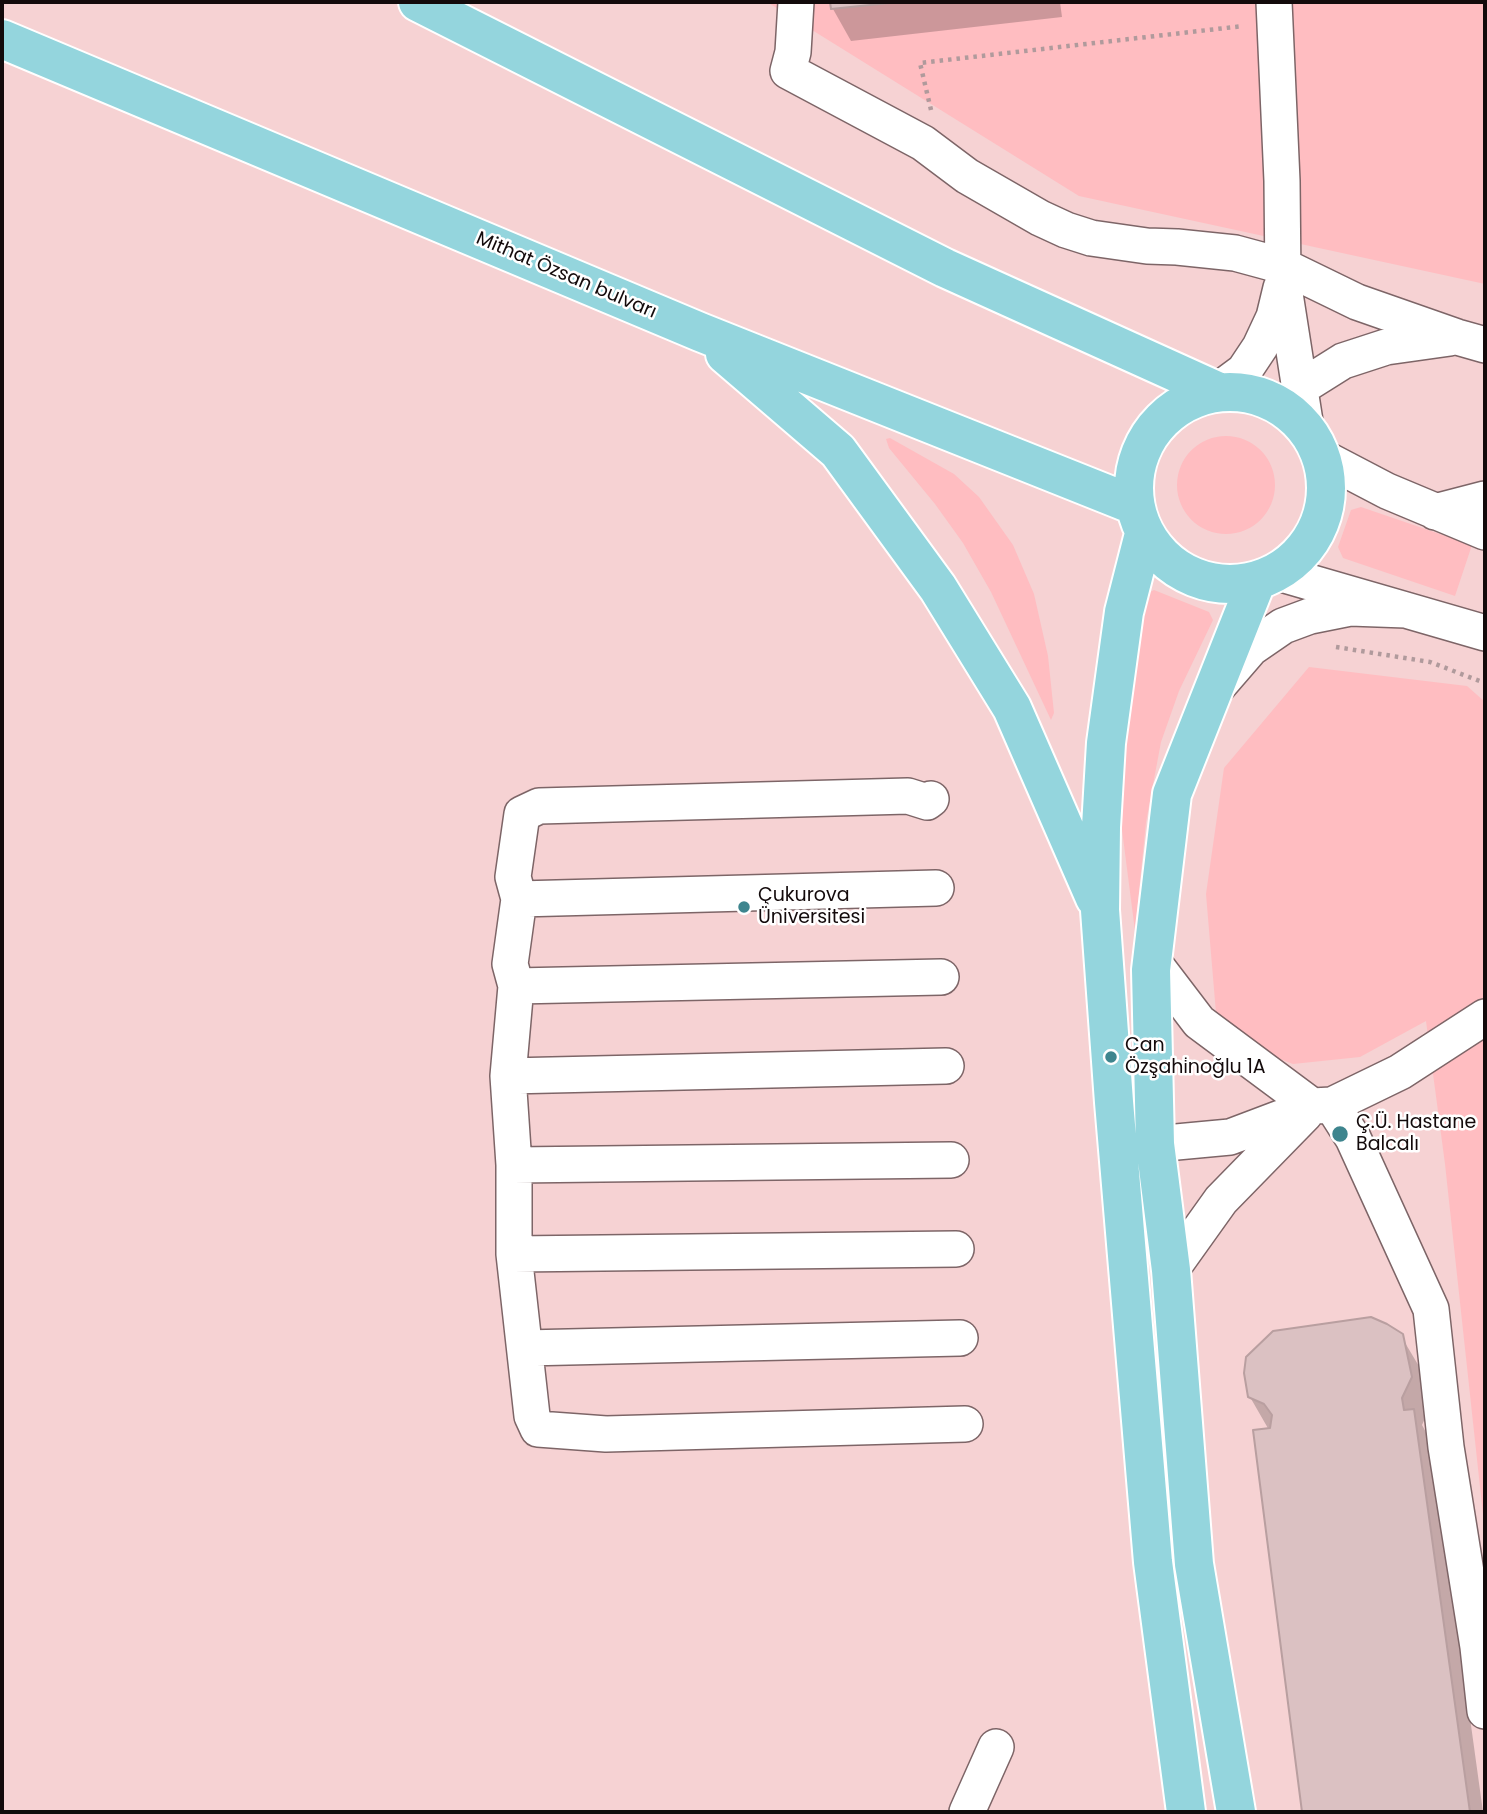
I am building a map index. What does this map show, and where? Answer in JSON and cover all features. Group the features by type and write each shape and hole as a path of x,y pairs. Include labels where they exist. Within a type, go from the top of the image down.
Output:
{"main road":[{"path":"418,2 945,268 1217,391"},
{"name":"Mithat Özsan bulvarı","path":"2,39 1139,519 1163,559 1188,576 1218,584 1248,583 1267,577"},
{"path":"700,332 838,451 938,588 1012,708 1100,910"},
{"path":"1186,1812 1153,1562 1117,1145 1100,910 1101,827 1106,743 1139,519 1134,474 1143,445 1157,425 1185,401 1217,391 1251,393 1281,405 1314,442 1327,490 1320,523 1303,552 1267,577 1209,697 1172,794 1151,959 1155,1144 1171,1270 1194,1564 1236,1812"},
{"path":"1117,1145 1155,1144"}],"street":[{"path":"796,2 794,42 788,71 923,144 1014,205 1066,230 1091,238 1147,246 1235,253 1357,302 1471,341"},
{"path":"1274,12 1282,181 1283,273 1300,388 1314,442 1387,491 1485,532"},
{"path":"1217,391 1244,371 1260,346 1273,317 1283,273"},
{"path":"1300,388 1343,361 1386,347 1471,341"},
{"path":"1435,512 1485,499"},
{"name":"Mithat Özsan bulvarı","path":"1267,577 1406,610 1485,633"},
{"path":"1209,697 1251,649 1283,626 1310,616 1350,608 1406,610"},
{"path":"931,799 927,802 908,796 539,806 522,814 513,877 519,900 510,964 516,986 508,1076 514,1165 514,1254 532,1416 538,1429 606,1434 965,1424"},
{"path":"519,900 936,888"},
{"path":"1151,959 1199,1022 1322,1106 1353,1138 1431,1310 1446,1447 1478,1647 1485,1711"},
{"path":"516,986 941,978"},
{"path":"1155,1144 1230,1138 1322,1106 1400,1072 1485,1017"},
{"path":"508,1076 946,1066"},
{"path":"1171,1270 1221,1200 1322,1106"},
{"path":"514,1165 951,1160"},
{"path":"514,1254 956,1249"},
{"path":"525,1348 960,1338"},
{"path":"967,1812 996,1748"}],"path":[{"path":"932,116 920,62 1274,12"},
{"path":"1324,645 1430,662 1485,683"}],"shaded area":[{"name":"Çukurova Üniversitesi","path":"2,2 1485,2 1485,1812 2,1812"},
{"path":"767,2 1485,2 1485,284 1079,196"},
{"path":"1226,436 1245,439 1261,450 1272,466 1275,485 1272,504 1261,520 1245,531 1226,534 1207,531 1191,520 1180,504 1177,485 1180,466 1191,450 1207,439"},
{"path":"890,438 954,474 979,497 1013,545 1034,594 1048,656 1054,713 1051,720 991,592 963,543 889,448 886,439"},
{"path":"1361,507 1472,545 1455,596 1343,558 1338,547 1351,510"},
{"path":"1154,590 1209,612 1213,620 1179,691 1161,742 1146,822 1135,931 1121,822 1121,772 1146,594"},
{"path":"1309,667 1467,686 1485,702 1485,1533 1445,1164 1426,1021 1360,1057 1293,1064 1248,1047 1216,1013 1206,894 1224,768"}],"building":[{"path":"830,2 899,2 831,9"},
{"path":"1371,1317 1403,1334 1412,1377 1402,1398 1404,1410 1414,1409 1470,1812 1302,1812 1253,1430 1270,1428 1272,1415 1264,1404 1248,1397 1244,1373 1246,1357 1273,1331"}],"place":[{"name":"Çukurova Üniversitesi","path":"744,907"},
{"name":"Can Özşahi̇noğlu 1A","path":"1111,1057"},
{"name":"Ç.Ü. Hastane Balcalı","path":"1340,1134"}]}
